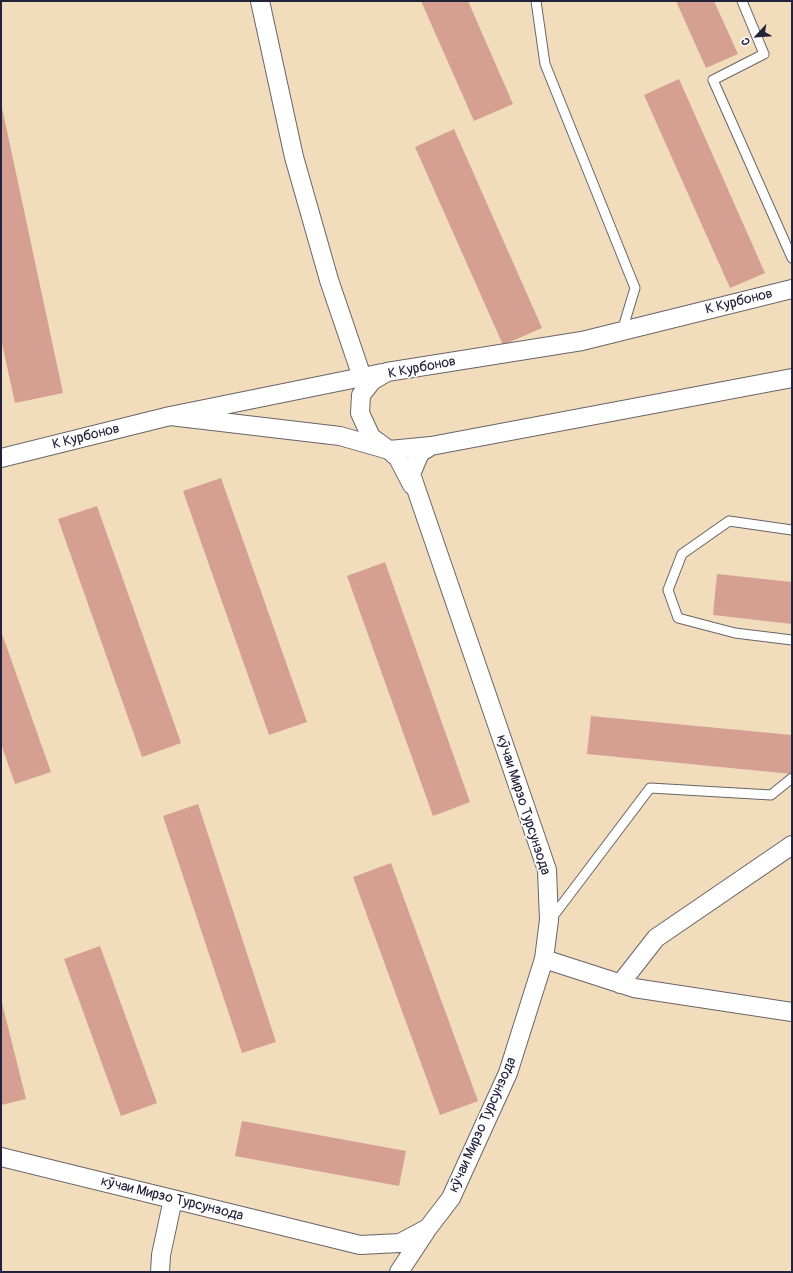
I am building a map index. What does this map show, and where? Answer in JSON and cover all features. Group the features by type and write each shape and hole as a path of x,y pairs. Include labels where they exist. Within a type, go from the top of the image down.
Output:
{"street":[{"path":"260,1 294,157 329,280 362,377"},
{"name":"К Курбонов","path":"1,458 170,416 362,377 582,341 792,289"},
{"name":"К Курбонов","path":"387,372 372,381 361,395 360,413 371,437 398,458 420,502"},
{"path":"170,416 340,436 389,450 431,446 792,378"},
{"path":"420,502 411,474 420,453 431,446"},
{"name":"кӯчаи Мирзо Турсунзода","path":"1,1157 360,1245 400,1244 428,1228 451,1198 508,1073 544,960 549,920 547,870 420,502"},
{"path":"620,984 656,938 792,845"},
{"path":"544,960 634,988 792,1012"},
{"path":"160,1272 161,1255 173,1199"},
{"path":"401,1272 428,1228"}],"lane":[{"path":"536,1 545,64 635,288 622,331"},
{"path":"742,1 764,54 712,80 792,258"},
{"path":"792,530 729,521 682,554 668,590 678,618 735,633 792,640"},
{"path":"549,920 650,788 771,795 792,778"}],"building":[{"path":"421,1 468,1 513,104 474,121"},
{"path":"676,1 714,1 738,54 706,68"},
{"path":"679,79 765,273 730,288 644,95"},
{"path":"1,103 63,393 15,403 1,339"},
{"path":"454,129 542,328 503,345 415,147"},
{"path":"221,478 307,722 269,735 183,491"},
{"path":"97,506 181,743 142,757 58,519"},
{"path":"385,562 470,802 433,816 347,576"},
{"path":"717,574 792,582 792,624 713,615"},
{"path":"1,631 51,772 15,784 1,744"},
{"path":"591,716 792,735 792,774 587,754"},
{"path":"198,804 276,1042 242,1053 163,816"},
{"path":"391,863 478,1101 440,1115 353,877"},
{"path":"100,946 157,1103 121,1116 64,959"},
{"path":"1,999 26,1099 1,1105"},
{"path":"242,1121 406,1151 399,1186 235,1156"}]}
